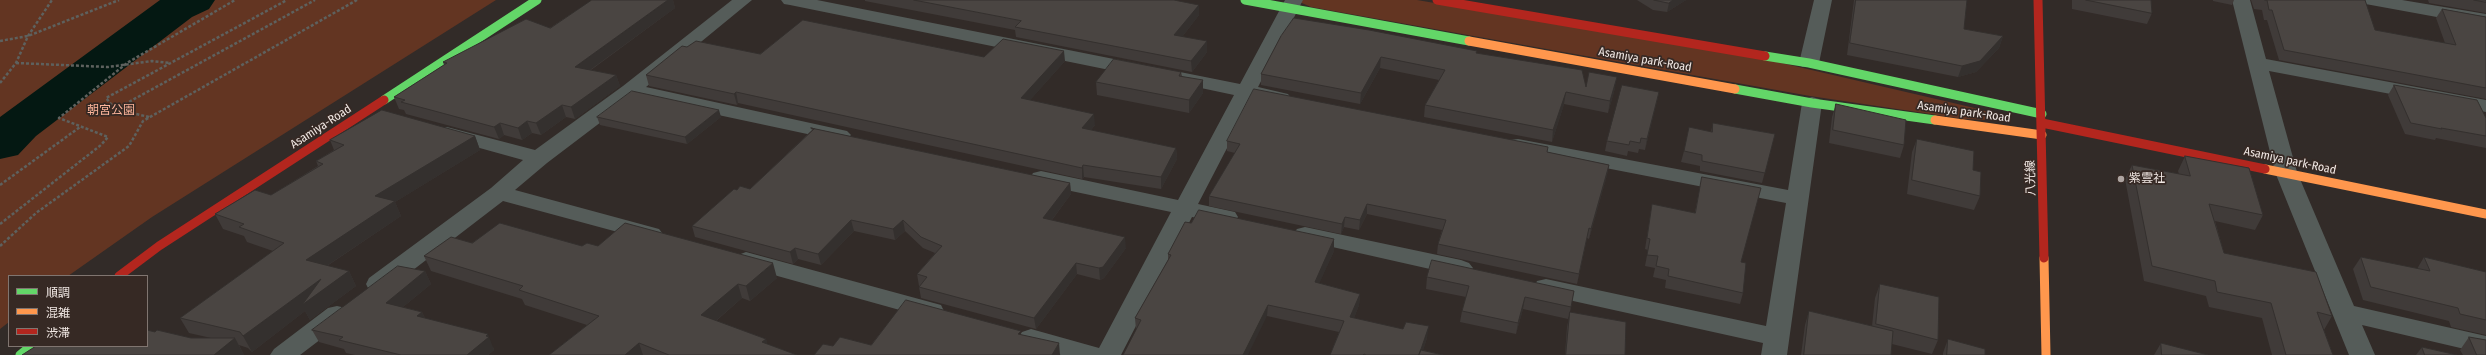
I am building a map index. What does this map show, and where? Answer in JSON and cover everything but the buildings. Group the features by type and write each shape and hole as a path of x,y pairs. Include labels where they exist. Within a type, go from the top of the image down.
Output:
{"street":[{"name":"Asamiya-Road","path":"120,275 158,246 537,0"},
{"path":"283,355 499,193 539,158 630,90 743,0"},
{"path":"790,0 1302,102"},
{"name":"Asamiya park-Road","path":"1245,0 1292,4 1812,103 2042,136"},
{"name":"Asamiya park-Road","path":"1437,0 1809,63 2042,119 2486,214"},
{"path":"1809,63 1823,0"},
{"name":"八光線","path":"2038,0 2042,119 2046,355"},
{"path":"2241,0 2286,172 2362,355"},
{"path":"2371,0 2486,20"},
{"path":"1108,355 1184,208 1248,92 1292,4"},
{"path":"2257,63 2486,106"},
{"path":"630,90 864,140"},
{"path":"1527,282 1776,346 1812,103"},
{"path":"366,111 389,117"},
{"path":"426,127 539,158"},
{"path":"1503,142 1798,199"},
{"path":"1020,173 1246,222"},
{"path":"499,193 675,240"},
{"path":"1285,230 1480,272"},
{"path":"728,255 957,318"},
{"path":"2344,312 2486,345"},
{"path":"1010,332 1094,355"},
{"path":"20,355 30,347"}],"path":[{"path":"0,83 16,63 28,36 52,0"},
{"path":"0,41 28,36 119,0"},
{"path":"0,224 101,145 108,137 59,118 127,63 235,0"},
{"path":"150,117 115,109 106,98 287,0"},
{"path":"115,109 315,0"},
{"path":"0,246 36,213 129,146 143,121 357,0"},
{"path":"16,63 108,67 152,60 171,63"},
{"path":"0,185 81,126"}],"green space":[{"name":"朝宮公園","path":"0,0 496,0 152,217 69,275 8,275 8,323 0,329"},
{"path":"1295,0 1417,0 1773,61 1979,109 1991,113 1994,117 1992,120 1964,119 1810,96 1311,7"}],"waterway":[{"path":"0,144 19,126 177,8 194,0"}],"traffic: fast":[{"path":"384,100 537,0"},
{"path":"1245,0 1469,41"},
{"path":"1765,56 1809,63 2042,114"},
{"path":"1735,89 1812,103 1935,120"},
{"path":"20,355 30,347"}],"traffic: slow":[{"path":"1469,41 1735,89"},
{"path":"1935,120 2042,135"},
{"path":"2265,169 2486,214"},
{"path":"2044,258 2046,355"}],"traffic: jam":[{"path":"1437,0 1765,56"},
{"path":"2038,0 2044,258"},
{"path":"120,275 159,246 384,100"},
{"path":"2042,123 2265,169"}],"place":[{"name":"紫雲社","path":"2121,179"}]}
